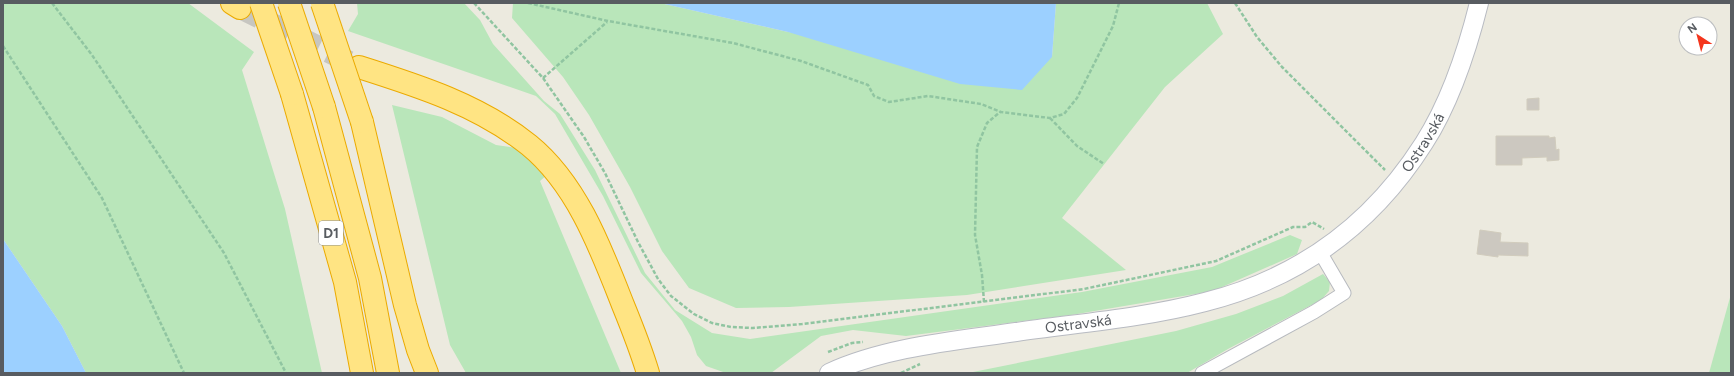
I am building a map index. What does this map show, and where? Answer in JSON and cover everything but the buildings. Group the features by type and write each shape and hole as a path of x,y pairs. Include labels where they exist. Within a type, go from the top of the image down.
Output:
{"highway":[{"name":"D1","path":"261,3 292,94 345,282 362,373"},
{"name":"D1","path":"289,3 324,107 370,278 388,373"},
{"path":"322,3 362,122 404,305 427,373"},
{"path":"359,67 419,86 473,110 515,135 540,155 563,182 577,204 606,261 648,373"}],"main road":[{"name":"Ostravská","path":"829,373 870,359 946,342 1170,310 1207,302 1263,282 1320,252 1356,226 1374,209 1425,142 1443,109 1456,76 1469,42 1479,3"}],"street":[{"path":"1202,373 1314,312 1344,293 1320,252"}],"path":[{"path":"52,3 92,55 224,253 286,373"},
{"path":"474,3 543,78 584,137 605,173 658,280 671,296 694,314 712,323 731,327 753,328 802,324 1084,289 1216,261 1293,227 1305,227"},
{"path":"528,3 608,21 733,43 801,61 868,85 874,96 889,102 928,96 981,104 1001,112 1050,118 1064,114 1077,98 1113,26 1119,3"},
{"path":"1235,3 1257,37 1282,67 1386,172"},
{"path":"543,78 608,21"},
{"path":"3,46 102,198 184,373"},
{"path":"984,302 982,275 975,235 977,147 987,123 1001,112"},
{"path":"1050,118 1078,146 1104,164"}],"green space":[{"path":"3,3 188,3 254,52 242,70 285,209 322,373 86,373 62,326 3,239"},
{"path":"357,3 464,3 480,20 493,44 544,101 560,114 595,170 645,273 675,310 712,333 750,339 1082,292 1212,267 1290,235 1302,240 1297,254 1213,291 1071,315 906,336 853,330 821,336 771,373 726,373 706,366 697,355 691,337 682,321 641,273 603,196 555,114 536,96 348,31 358,14"},
{"path":"513,3 660,3 788,32 1052,57 1056,3 1207,3 1223,34 1165,87 1062,218 1126,270 967,295 789,307 736,308 689,288 662,251 630,187 589,115 563,77 512,18"},
{"path":"392,105 442,117 496,145 524,149 548,174 540,181 621,373 466,373 450,345"},
{"path":"1323,274 1330,282 1329,291 1321,300 1228,349 1187,373 968,373 1176,331 1236,314 1283,296"},
{"path":"1731,294 1730,373 1709,373"}],"water":[{"path":"660,3 1056,3 1052,57 1022,90 960,84 788,32"},
{"path":"3,239 62,326 86,373 3,373"}],"tunnel":[{"path":"240,8 353,64"}]}
